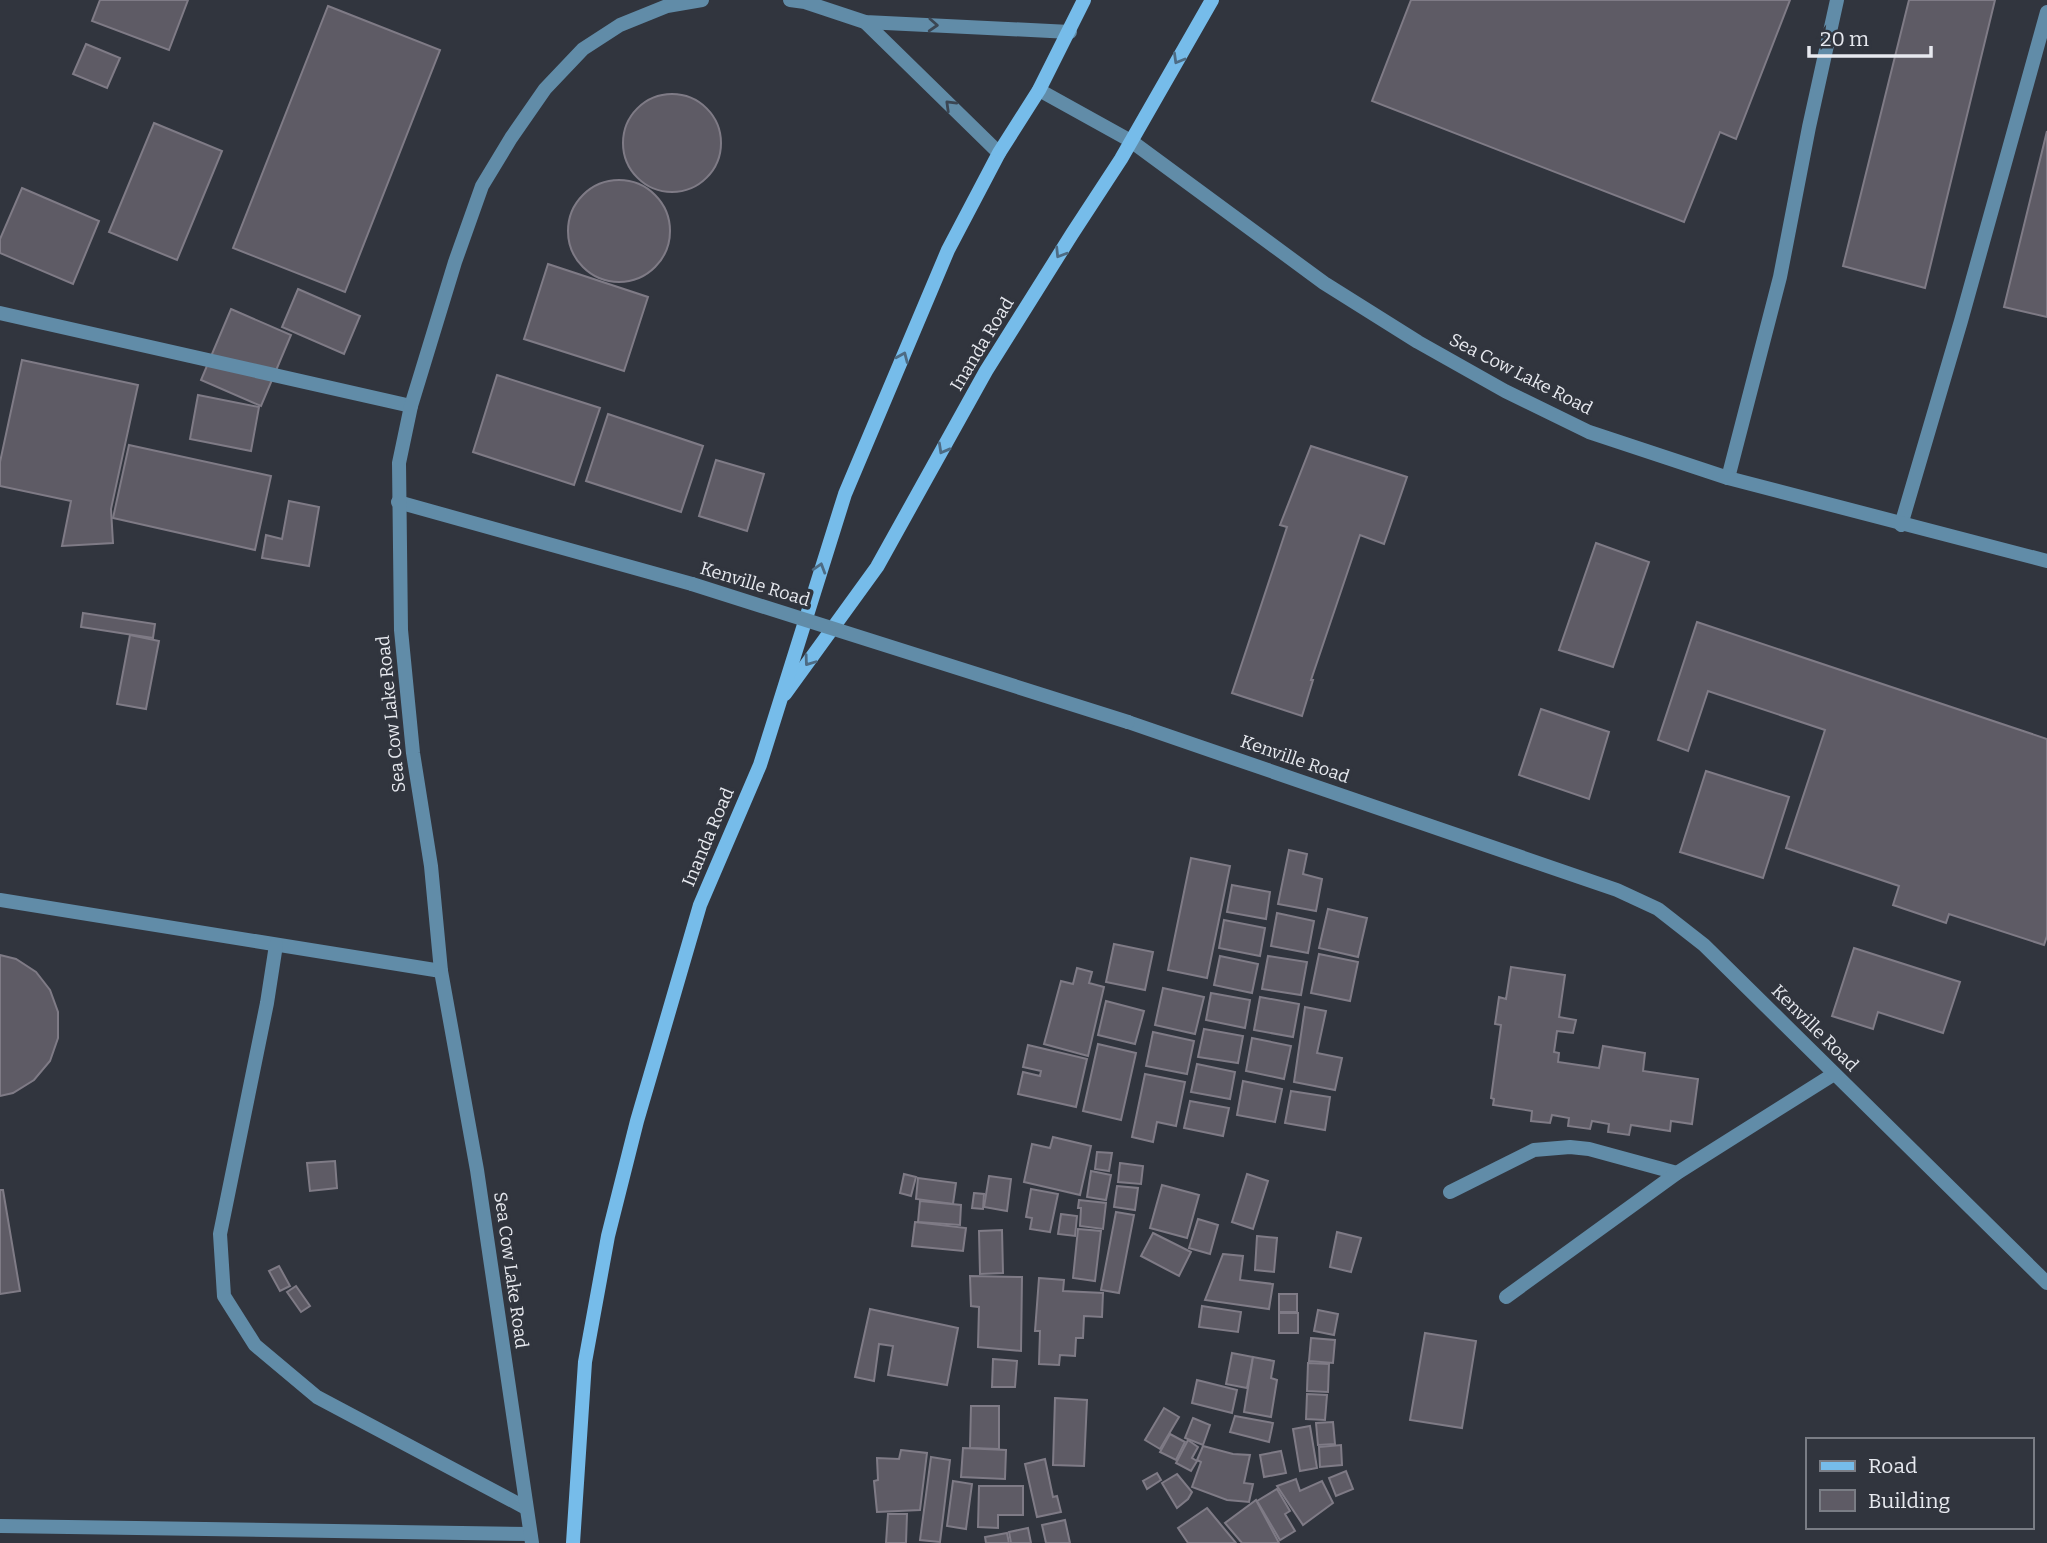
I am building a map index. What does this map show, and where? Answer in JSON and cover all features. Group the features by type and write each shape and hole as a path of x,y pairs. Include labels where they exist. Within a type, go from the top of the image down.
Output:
{"main road":[{"name":"Inanda Road","path":"573,1543 585,1362 608,1236 637,1121 700,905 760,765 845,494 948,250 999,153 1039,90 1084,0"},
{"name":"Inanda Road","path":"778,704 877,566 986,371 1131,141 1212,0"}],"street":[{"name":"Sea Cow Lake Road","path":"531,1538 477,1170 441,971 431,866 413,752 402,643 399,463 411,406 455,262 482,186 511,138 545,89 583,49 620,24 667,6 702,0"},
{"path":"790,0 805,2 865,22 1070,32"},
{"path":"1728,478 1780,277 1837,0"},
{"path":"1901,525 2047,12"},
{"path":"865,22 999,153"},
{"name":"Sea Cow Lake Road","path":"1039,90 1131,141 1324,283 1505,391 1589,432 1728,478 2047,561"},
{"path":"0,313 411,406"},
{"name":"Kenville Road","path":"398,502 692,584 1128,722 1617,890 1658,909 1704,945 2047,1283"},
{"path":"0,900 441,971"},
{"path":"276,945 267,1003 220,1234 224,1296 255,1346 317,1397 526,1508"},
{"path":"1506,1297 1677,1173 1834,1074"},
{"path":"1450,1192 1534,1150 1570,1147 1589,1149 1677,1173"},
{"path":"0,1526 531,1538"}],"building":[{"path":"100,0 188,0 169,50 92,21"},
{"path":"1411,0 1790,0 1736,139 1720,132 1684,222 1372,101"},
{"path":"1909,0 1995,0 1925,288 1843,266"},
{"path":"328,6 440,50 345,292 233,248"},
{"path":"86,44 120,58 107,88 73,74"},
{"path":"672,94 691,98 706,109 717,124 721,143 717,162 706,177 691,188 672,192 653,188 638,177 627,162 623,143 627,124 638,109 653,98"},
{"path":"154,123 222,151 177,260 109,232"},
{"path":"2047,131 2047,317 2004,307"},
{"path":"619,180 638,184 655,195 666,212 670,231 666,250 655,267 638,278 619,282 600,278 583,267 572,250 568,231 572,212 583,195 600,184"},
{"path":"22,188 99,221 73,284 0,253 0,239"},
{"path":"548,264 648,297 624,371 524,339"},
{"path":"298,289 360,316 344,354 282,327"},
{"path":"231,309 291,335 261,406 201,380"},
{"path":"22,360 138,385 111,509 113,543 62,546 71,501 0,486 0,462"},
{"path":"497,375 600,408 574,485 473,452"},
{"path":"198,395 259,407 251,451 190,439"},
{"path":"608,414 703,446 681,512 586,481"},
{"path":"129,445 271,476 255,550 113,518"},
{"path":"1311,446 1407,477 1384,544 1360,535 1311,680 1302,716 1232,693 1287,527 1280,525"},
{"path":"716,460 764,474 747,531 699,516"},
{"path":"289,501 319,507 309,566 262,558 266,535 282,539"},
{"path":"1596,543 1649,562 1613,667 1559,650"},
{"path":"83,613 155,624 153,638 81,627"},
{"path":"1697,622 2047,739 2047,936 2044,945 1949,914 1946,923 1893,905 1899,886 1786,848 1825,730 1708,691 1688,751 1658,740"},
{"path":"130,635 159,641 146,709 117,704"},
{"path":"1541,709 1609,732 1589,799 1519,775"},
{"path":"1706,771 1789,797 1763,878 1680,852"},
{"path":"1289,850 1307,854 1303,874 1322,879 1316,911 1278,904"},
{"path":"1191,858 1230,866 1207,978 1168,970"},
{"path":"1232,885 1270,892 1266,919 1227,912"},
{"path":"1328,909 1367,918 1358,957 1319,948"},
{"path":"1277,913 1314,921 1308,953 1271,946"},
{"path":"1224,920 1265,928 1260,956 1219,948"},
{"path":"1114,944 1153,952 1145,990 1106,982"},
{"path":"1854,948 1960,982 1943,1033 1878,1012 1873,1029 1832,1016"},
{"path":"1319,954 1358,962 1350,1001 1311,993"},
{"path":"0,955 16,959 36,972 50,990 58,1012 58,1038 50,1061 34,1080 13,1093 0,1096"},
{"path":"1220,956 1258,964 1252,993 1214,985"},
{"path":"1268,956 1307,962 1301,995 1262,989"},
{"path":"1511,967 1565,975 1559,1017 1576,1020 1573,1033 1557,1031 1554,1052 1559,1053 1558,1062 1599,1068 1603,1046 1645,1053 1643,1071 1698,1079 1692,1124 1671,1121 1670,1131 1631,1125 1629,1135 1608,1132 1609,1124 1592,1121 1590,1129 1568,1126 1569,1118 1552,1115 1550,1123 1531,1121 1532,1111 1493,1105 1494,1099 1491,1098 1501,1025 1495,1024 1499,997 1506,999"},
{"path":"1077,968 1092,972 1089,983 1104,987 1088,1056 1044,1044 1061,981 1073,984"},
{"path":"1163,988 1204,997 1195,1034 1155,1025"},
{"path":"1211,993 1250,1000 1245,1028 1206,1020"},
{"path":"1260,997 1299,1004 1293,1037 1254,1030"},
{"path":"1106,1001 1144,1011 1135,1044 1098,1035"},
{"path":"1305,1007 1326,1011 1317,1053 1342,1058 1335,1090 1294,1082"},
{"path":"1204,1029 1243,1036 1238,1063 1198,1057"},
{"path":"1153,1032 1194,1041 1187,1074 1146,1066"},
{"path":"1252,1038 1291,1046 1284,1079 1246,1071"},
{"path":"1098,1044 1136,1053 1121,1120 1083,1111"},
{"path":"1028,1045 1087,1059 1076,1107 1018,1094 1023,1072 1040,1076 1041,1071 1023,1067"},
{"path":"1197,1064 1235,1072 1230,1099 1191,1092"},
{"path":"1145,1074 1185,1082 1176,1126 1157,1122 1153,1142 1132,1137"},
{"path":"1243,1081 1282,1089 1275,1122 1237,1115"},
{"path":"1291,1091 1330,1097 1325,1130 1285,1123"},
{"path":"1190,1101 1229,1108 1223,1136 1184,1128"},
{"path":"1053,1137 1091,1146 1080,1195 1024,1182 1032,1144 1050,1148"},
{"path":"1097,1152 1112,1153 1109,1171 1095,1169"},
{"path":"335,1161 337,1188 310,1191 307,1163"},
{"path":"1120,1163 1143,1166 1141,1184 1118,1182"},
{"path":"1091,1171 1111,1175 1106,1200 1087,1197"},
{"path":"904,1174 916,1177 911,1196 900,1193"},
{"path":"1247,1174 1268,1181 1253,1229 1232,1222"},
{"path":"989,1176 1011,1179 1007,1211 984,1207"},
{"path":"918,1178 956,1183 953,1204 916,1199"},
{"path":"1162,1185 1199,1195 1187,1238 1150,1228"},
{"path":"1117,1186 1138,1188 1135,1210 1114,1207"},
{"path":"1031,1189 1058,1194 1050,1232 1030,1229 1032,1218 1026,1217"},
{"path":"0,1190 3,1190 20,1291 0,1294"},
{"path":"974,1193 984,1194 983,1209 972,1208"},
{"path":"1079,1200 1106,1203 1103,1229 1080,1226"},
{"path":"920,1201 961,1205 960,1225 918,1222"},
{"path":"1116,1212 1134,1215 1119,1293 1101,1290"},
{"path":"1061,1214 1077,1216 1075,1236 1058,1234"},
{"path":"1198,1219 1218,1225 1210,1254 1189,1248"},
{"path":"915,1222 966,1228 963,1251 912,1246"},
{"path":"1078,1229 1101,1231 1095,1281 1073,1278"},
{"path":"1002,1230 1003,1273 980,1274 979,1231"},
{"path":"1337,1232 1361,1238 1351,1272 1330,1267"},
{"path":"1153,1233 1191,1252 1179,1276 1141,1256"},
{"path":"1257,1236 1277,1238 1274,1272 1255,1270"},
{"path":"1223,1254 1243,1256 1240,1280 1273,1284 1269,1309 1205,1300"},
{"path":"279,1266 290,1286 280,1291 269,1271"},
{"path":"970,1276 1022,1277 1021,1351 978,1347 979,1307 971,1306"},
{"path":"1039,1278 1064,1280 1063,1291 1103,1293 1102,1317 1084,1316 1083,1338 1076,1338 1075,1356 1060,1355 1059,1365 1039,1364 1040,1331 1035,1331"},
{"path":"296,1286 310,1306 301,1312 287,1292"},
{"path":"1279,1294 1297,1294 1297,1312 1279,1312"},
{"path":"1202,1306 1241,1312 1238,1332 1199,1327"},
{"path":"870,1309 958,1328 947,1385 888,1375 893,1346 879,1344 874,1381 855,1377"},
{"path":"1318,1310 1338,1314 1334,1335 1314,1331"},
{"path":"1279,1313 1298,1313 1298,1333 1279,1333"},
{"path":"1425,1333 1476,1341 1462,1428 1410,1420"},
{"path":"1311,1338 1335,1340 1333,1363 1309,1361"},
{"path":"1232,1353 1253,1357 1247,1388 1226,1384"},
{"path":"1253,1357 1274,1361 1271,1378 1277,1380 1271,1417 1244,1412"},
{"path":"993,1359 1017,1361 1015,1387 992,1387"},
{"path":"1308,1363 1329,1364 1328,1392 1307,1391"},
{"path":"1197,1380 1237,1390 1232,1413 1192,1403"},
{"path":"1307,1394 1327,1395 1325,1420 1306,1419"},
{"path":"1055,1398 1087,1400 1084,1466 1053,1465"},
{"path":"971,1406 999,1406 999,1449 970,1448"},
{"path":"1164,1408 1179,1417 1160,1449 1145,1440"},
{"path":"1235,1416 1273,1423 1269,1442 1230,1432"},
{"path":"1193,1418 1210,1425 1203,1445 1185,1438"},
{"path":"1333,1422 1335,1444 1318,1445 1316,1423"},
{"path":"1310,1426 1317,1468 1300,1471 1293,1429"},
{"path":"1170,1434 1185,1442 1176,1460 1160,1452"},
{"path":"1188,1440 1198,1447 1192,1458 1197,1461 1191,1471 1176,1463"},
{"path":"1341,1445 1342,1465 1320,1467 1319,1447"},
{"path":"1203,1446 1233,1454 1250,1455 1244,1483 1253,1484 1249,1502 1227,1500 1192,1487 1201,1462 1197,1460"},
{"path":"963,1448 1006,1450 1005,1479 961,1477"},
{"path":"901,1450 927,1453 920,1510 877,1512 874,1481 878,1480 877,1458 899,1459"},
{"path":"1281,1451 1286,1473 1264,1477 1260,1455"},
{"path":"931,1457 950,1460 940,1542 920,1540"},
{"path":"1045,1459 1053,1497 1057,1496 1061,1512 1037,1517 1025,1464"},
{"path":"1346,1471 1353,1489 1336,1496 1329,1478"},
{"path":"1157,1473 1161,1480 1147,1489 1143,1481"},
{"path":"1177,1474 1192,1492 1177,1508 1162,1483"},
{"path":"1296,1479 1300,1491 1322,1481 1333,1503 1303,1525 1277,1486"},
{"path":"953,1481 972,1484 966,1529 947,1526"},
{"path":"979,1486 1023,1486 1023,1515 998,1515 998,1528 978,1527"},
{"path":"1277,1489 1290,1511 1285,1514 1295,1531 1280,1540 1257,1501"},
{"path":"1256,1500 1279,1543 1242,1543 1225,1523"},
{"path":"1207,1508 1236,1543 1188,1543 1178,1528"},
{"path":"888,1514 907,1514 906,1543 886,1543"},
{"path":"1065,1520 1070,1543 1046,1543 1042,1525"},
{"path":"1028,1528 1031,1543 1011,1543 1009,1532"},
{"path":"1007,1533 1009,1543 986,1543 985,1537"}]}
